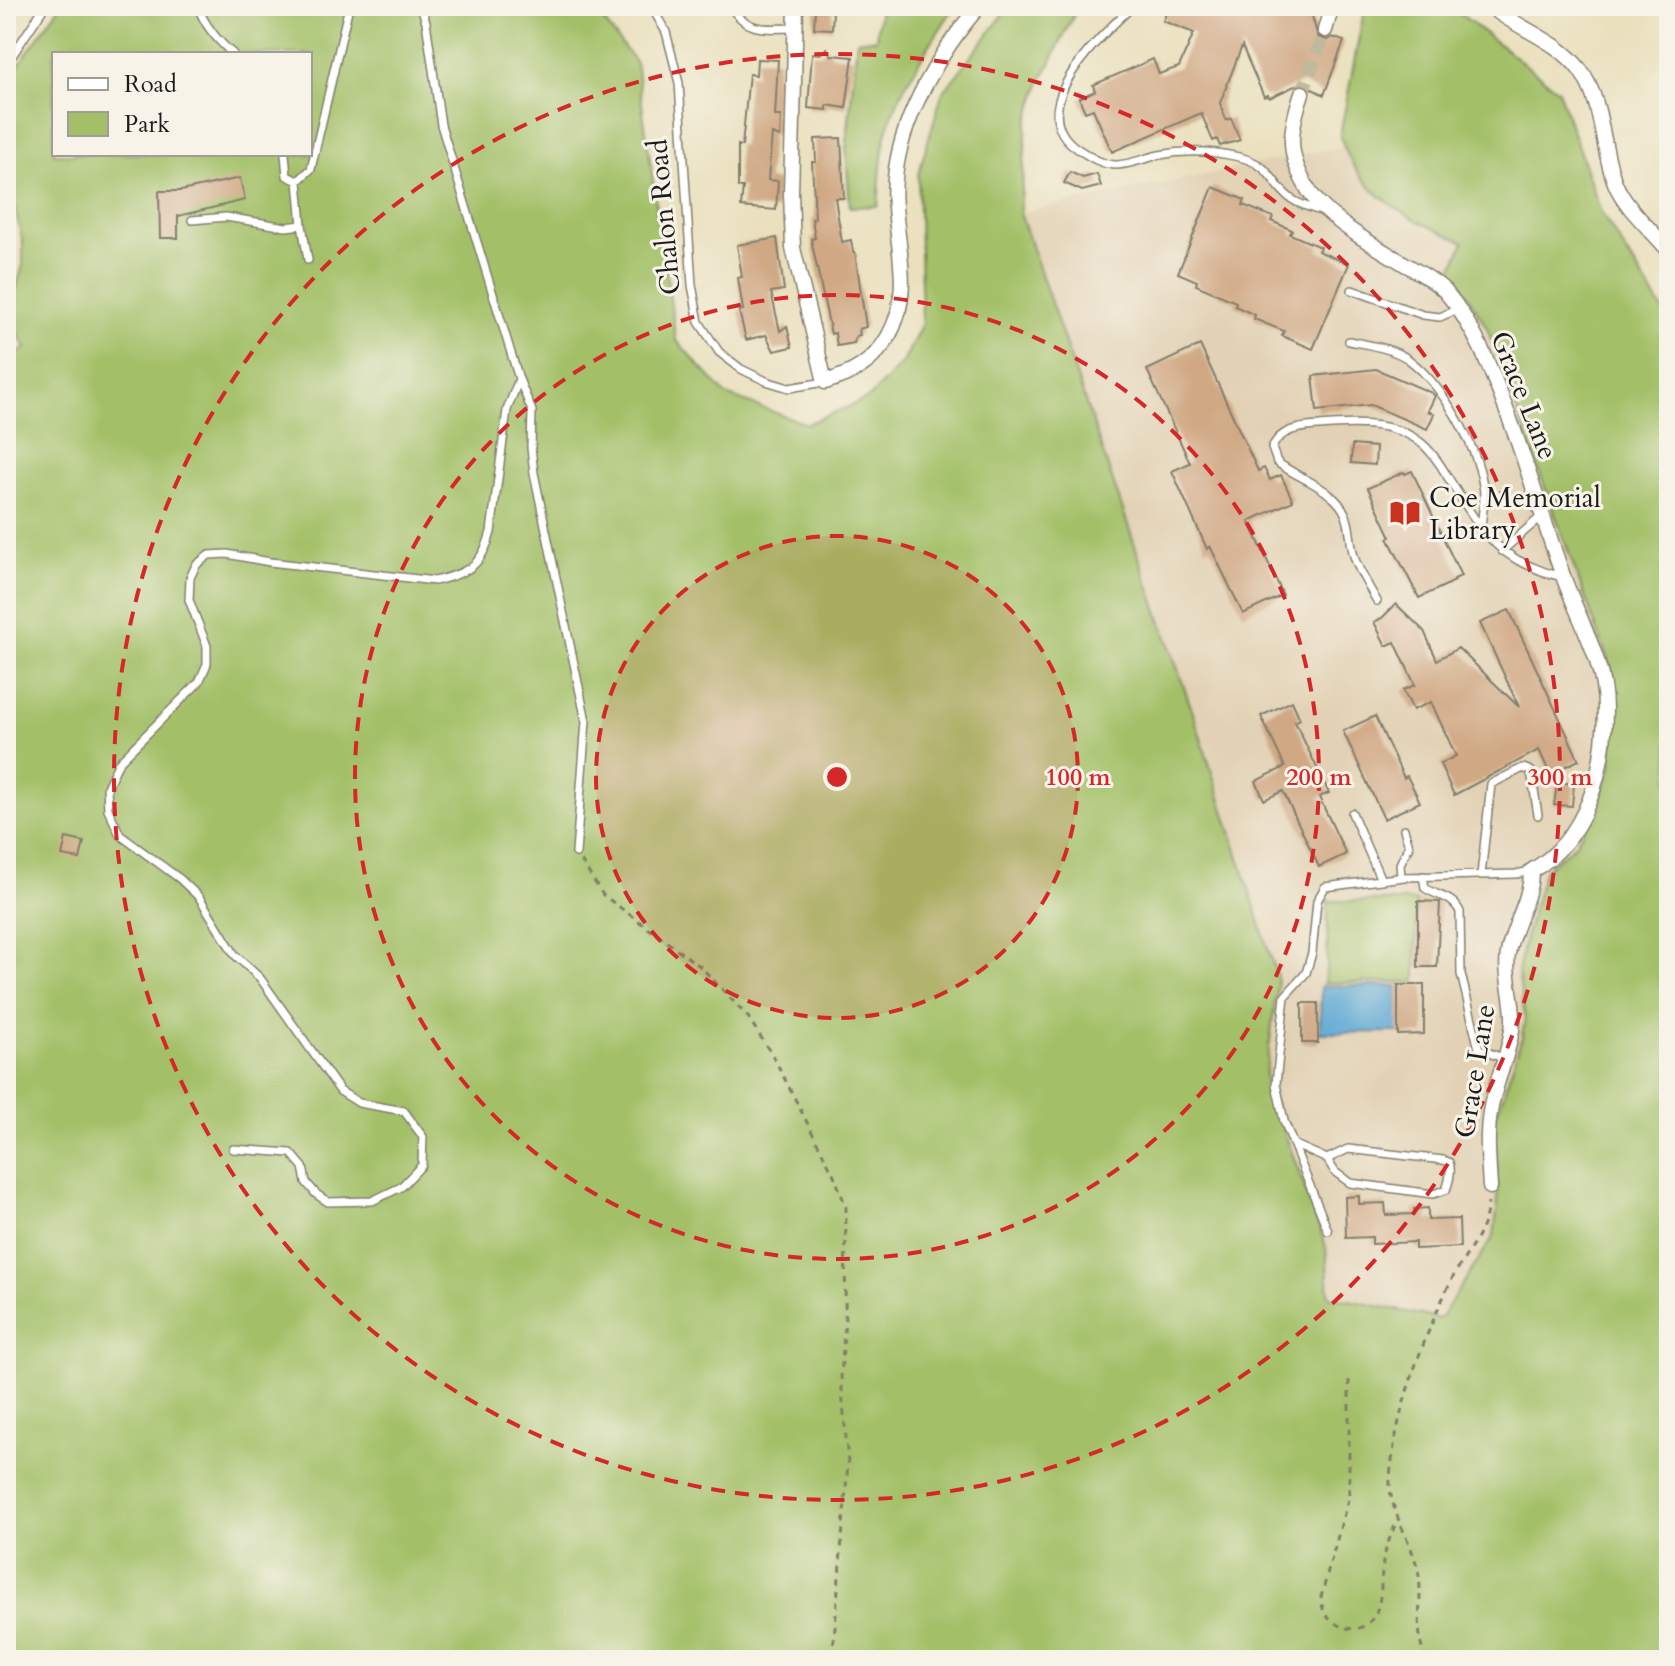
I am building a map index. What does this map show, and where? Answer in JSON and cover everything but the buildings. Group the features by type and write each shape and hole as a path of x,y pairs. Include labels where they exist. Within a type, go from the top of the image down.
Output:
{"street":[{"path":"796,6 791,193 793,248 825,382"},
{"path":"1325,30 1332,6"},
{"path":"1490,6 1561,51 1581,71 1595,100 1615,184 1669,251"},
{"name":"Chalon Road","path":"825,382 862,367 881,349 894,326 901,304 903,281 894,196 895,169 911,113 971,9"},
{"name":"Grace Lane","path":"1302,93 1291,126 1291,148 1296,166 1310,192 1328,214 1443,289 1488,361 1563,576 1603,679 1605,708 1596,783 1585,812 1571,836 1556,853 1531,871 1531,886 1509,949 1507,967 1513,1024 1487,1130 1490,1187"}],"lane":[{"path":"6,65 45,6"},
{"path":"198,6 201,16 231,52"},
{"path":"298,181 311,169 349,6"},
{"path":"421,6 441,125 519,379 532,411 534,473 586,721 576,853"},
{"name":"Chalon Road","path":"651,6 666,32 679,83 692,285 699,322 719,352 741,369 766,381 789,388 825,382"},
{"path":"730,6 749,26 796,28"},
{"path":"1133,6 1100,36 1078,63 1063,92 1056,113 1057,122 1059,131 1070,144 1094,159 1119,165 1188,151 1240,157 1262,166 1289,197 1328,214"},
{"path":"285,156 287,176 298,181"},
{"path":"298,181 308,260"},
{"path":"6,215 11,243 6,288"},
{"path":"192,220 226,217 286,227 302,225"},
{"path":"1352,290 1423,315 1440,317 1458,309"},
{"path":"1349,341 1402,356 1440,392 1471,444 1480,472 1484,487 1481,528"},
{"path":"233,1149 291,1153 303,1167 306,1182 328,1202 372,1201 401,1187 422,1165 423,1137 404,1111 359,1103 340,1091 260,978 235,955 199,897 180,879 120,835 108,809 107,787 119,762 199,682 207,664 207,646 189,600 190,578 196,565 209,555 227,554 435,581 457,575 476,565 489,541 507,410 519,379"},
{"path":"1377,601 1356,562 1352,535 1342,506 1319,487 1277,462 1272,448 1282,434 1321,425 1379,426 1400,431 1421,442 1437,460 1481,528 1502,551 1518,561 1555,576 1563,576"},
{"path":"1502,551 1543,515"},
{"path":"1481,875 1491,784 1523,768 1531,771 1538,815"},
{"path":"1352,813 1381,880"},
{"path":"1401,877 1400,864 1409,846 1404,829"},
{"path":"1328,1231 1284,1121 1276,1084 1285,996 1306,973 1312,953 1317,901 1325,887 1401,877 1531,871"},
{"path":"1423,876 1427,891 1446,897 1458,908 1461,917 1461,974 1479,1049 1505,1059"},
{"path":"1293,1144 1327,1159 1335,1172 1350,1183 1433,1194 1446,1190 1449,1182 1449,1162 1443,1160 1348,1149 1327,1159"}],"path":[{"path":"576,853 603,895 701,967 748,1017 774,1058 834,1175 846,1207 841,1377 848,1463 834,1640 828,1660"},
{"path":"1426,1660 1419,1638 1417,1567 1390,1493 1390,1470 1405,1395 1430,1324 1455,1273 1483,1230 1490,1187"},
{"path":"1349,1380 1349,1496 1321,1597 1322,1606 1331,1621 1349,1629 1358,1628 1373,1619 1378,1609 1387,1545 1398,1520"}],"shaded area":[{"path":"1354,144 1480,238 1648,683 1555,1101 1455,1341 1296,1304 983,225 1020,213"}],"green space":[{"path":"60,6 592,6 636,63 676,340 726,395 807,424 869,398 904,361 922,323 918,175 942,94 1010,6 1078,6 1040,84 1027,124 1020,213 1193,713 1278,980 1265,1078 1326,1247 1329,1296 1440,1319 1494,1236 1498,1202 1495,1119 1522,1037 1525,1018 1518,972 1523,945 1544,871 1576,843 1598,803 1611,767 1613,674 1487,328 1451,272 1464,242 1388,203 1359,174 1340,135 1365,6 1450,6 1558,90 1601,212 1669,320 1669,1660 6,1660 6,360 26,348 8,317 23,265 23,244 6,169 6,95 17,67"},
{"path":"880,6 951,6 951,12 911,75 888,126 878,206 850,207 846,150 857,40 876,39"},
{"path":"1328,901 1416,901 1416,982 1324,983"}],"water":[{"path":"1321,986 1398,986 1399,1032 1320,1033"}],"tunnel":[{"path":"1302,93 1325,30"}],"place":[{"name":"Coe Memorial Library","path":"1405,513"}]}
